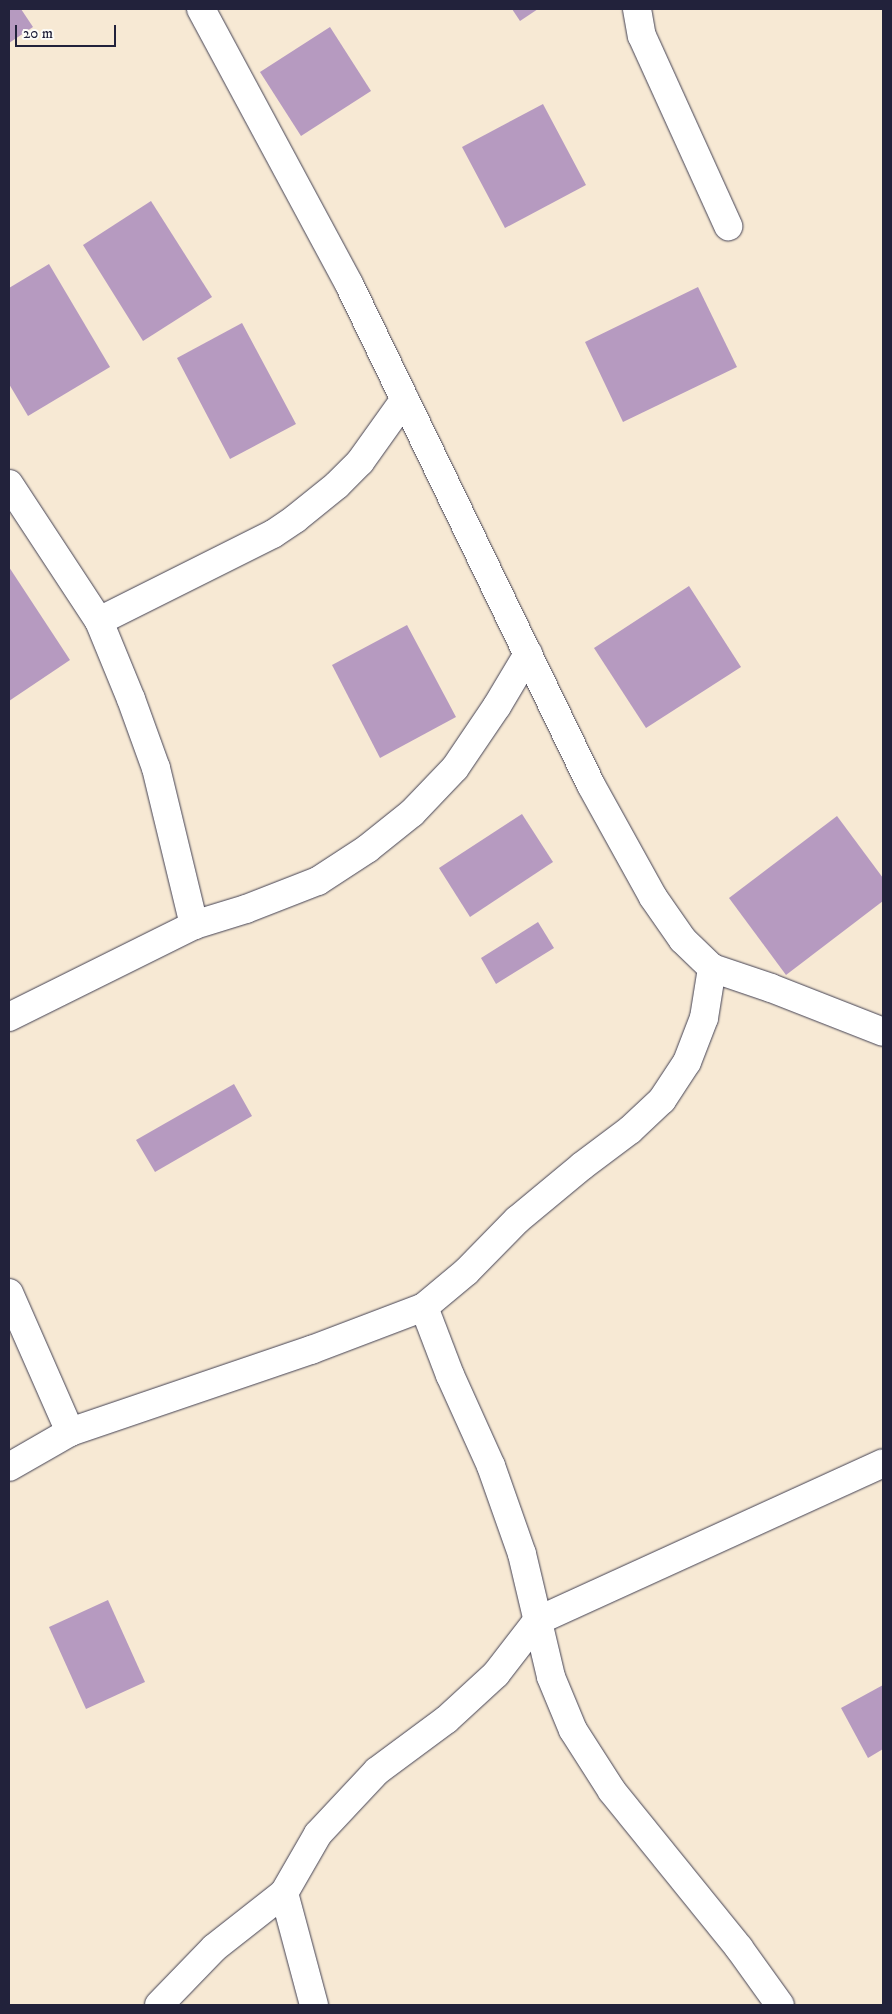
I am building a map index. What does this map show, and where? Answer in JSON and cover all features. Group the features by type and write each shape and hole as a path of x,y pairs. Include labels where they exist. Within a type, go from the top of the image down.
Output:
{"street":[{"path":"201,9 349,284 591,785 652,897 683,940 712,968 770,988 883,1032"},
{"path":"637,9 642,36 728,226"},
{"path":"99,621 273,534 295,519 338,485 360,462 405,399"},
{"path":"9,484 99,621 131,699 156,768 194,925"},
{"path":"9,1017 194,925 246,909 318,881 367,849 412,813 455,768 497,706 528,654"},
{"path":"9,1467 70,1432 310,1350 424,1307 466,1272 517,1220 582,1166 630,1130 662,1100 687,1062 704,1018 712,968"},
{"path":"9,1293 70,1432"},
{"path":"424,1307 450,1376 490,1466 522,1554 551,1677 578,1738 612,1791 740,1948 780,2005"},
{"path":"159,2005 214,1948 284,1893 318,1834 377,1771 446,1720 496,1674 537,1621 881,1469"},
{"path":"284,1893 314,2005"}],"building":[{"path":"9,9 21,9 33,27 9,43"},
{"path":"512,9 538,9 520,21"},
{"path":"330,27 371,91 301,136 260,72"},
{"path":"543,104 586,185 505,228 462,147"},
{"path":"151,201 212,297 143,341 83,245"},
{"path":"49,264 110,367 28,416 9,384 9,288"},
{"path":"698,287 737,367 623,422 585,342"},
{"path":"242,323 296,424 230,459 177,358"},
{"path":"9,567 70,660 9,701"},
{"path":"689,586 741,667 646,728 594,648"},
{"path":"407,625 456,717 380,758 332,665"},
{"path":"522,814 553,862 470,917 439,868"},
{"path":"837,816 883,878 883,901 786,975 729,898"},
{"path":"538,922 554,948 496,984 481,958"},
{"path":"234,1084 252,1116 155,1172 136,1140"},
{"path":"108,1600 145,1682 86,1709 49,1627"},
{"path":"883,1685 883,1749 868,1758 841,1708"}]}
